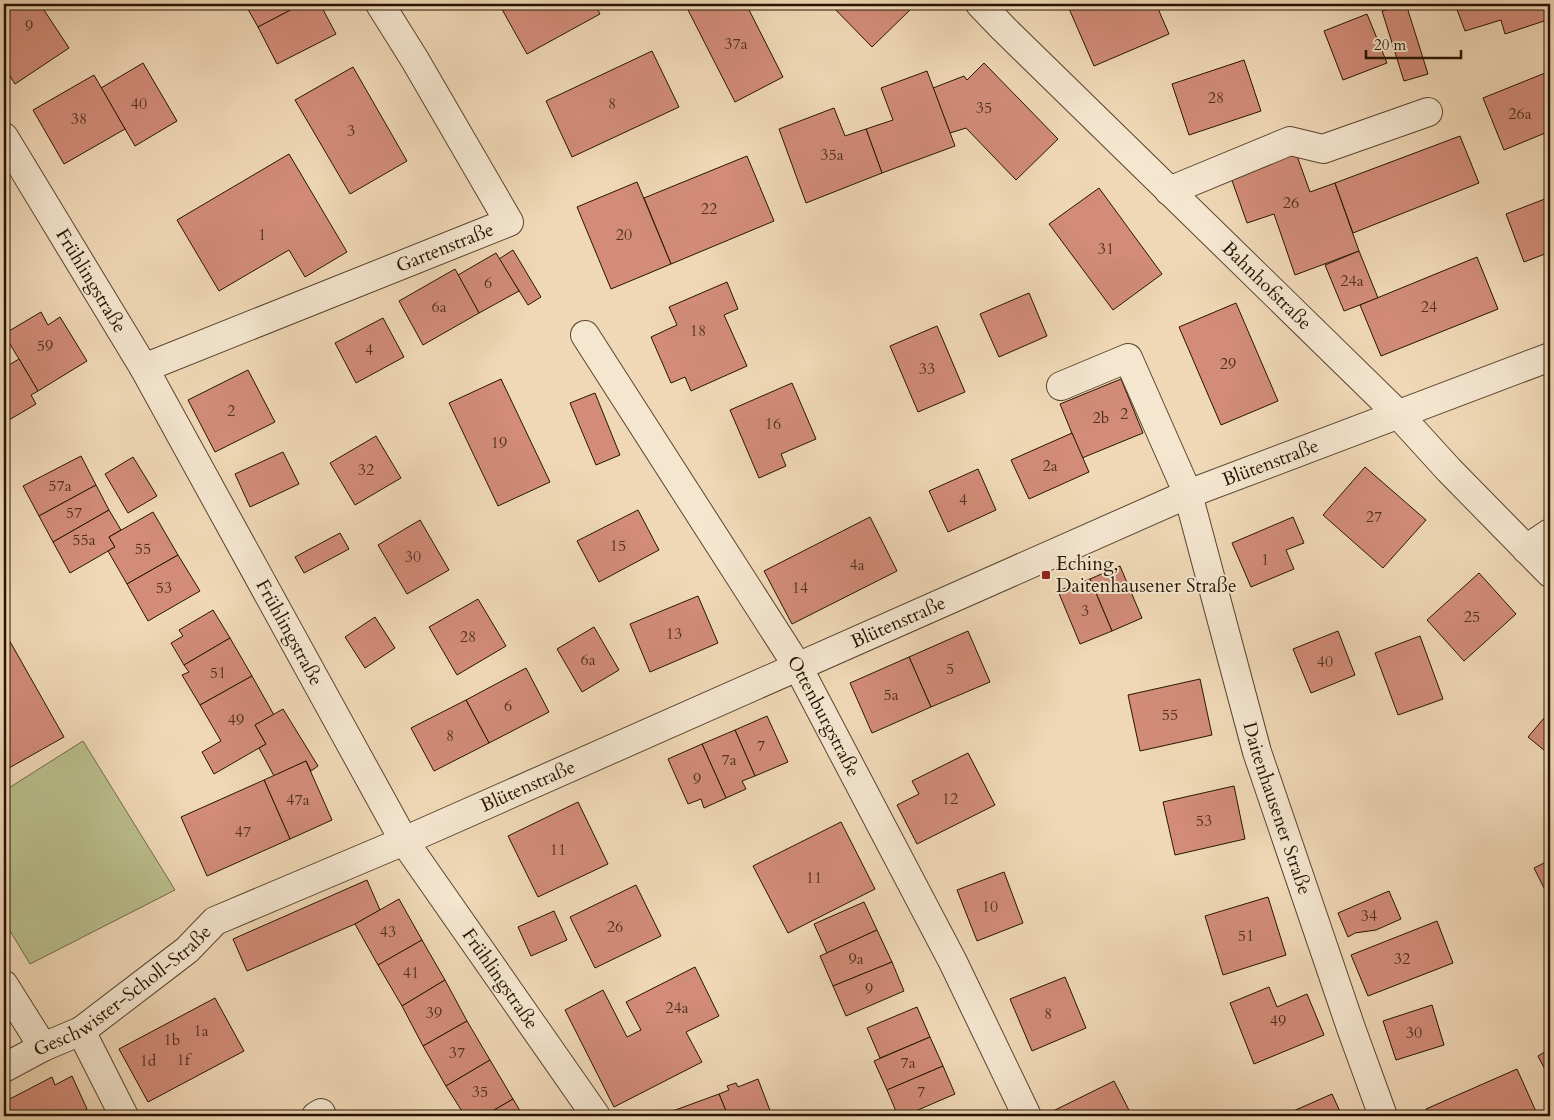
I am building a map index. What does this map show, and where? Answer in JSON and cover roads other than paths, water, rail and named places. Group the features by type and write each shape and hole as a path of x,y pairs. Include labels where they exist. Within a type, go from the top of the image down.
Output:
{"street":[{"name":"Gartenstraße","path":"144,368 509,222 415,60 380,4"},
{"name":"Bahnhofstraße","path":"980,4 1398,414 1449,470 1550,574"},
{"path":"1169,191 1290,141 1323,149 1428,112"},
{"name":"Frühlingstraße","path":"4,137 144,368 404,841 596,1116"},
{"name":"Ottenburgstraße","path":"585,335 798,667 953,962 1027,1116"},
{"name":"Blütenstraße","path":"404,841 1188,494 1550,357"},
{"name":"Daitenhausener Straße","path":"1061,386 1128,358 1188,494 1257,752 1383,1116"},
{"path":"1526,549 1550,533"},
{"name":"Geschwister-Scholl-Straße","path":"4,1068 44,1046 81,1031 187,950 215,921 404,841"},
{"path":"4,985 44,1046"},
{"path":"81,1031 124,1116"}],"place":[{"name":"Eching, Daitenhausener Straße","path":"1046,575"}]}
